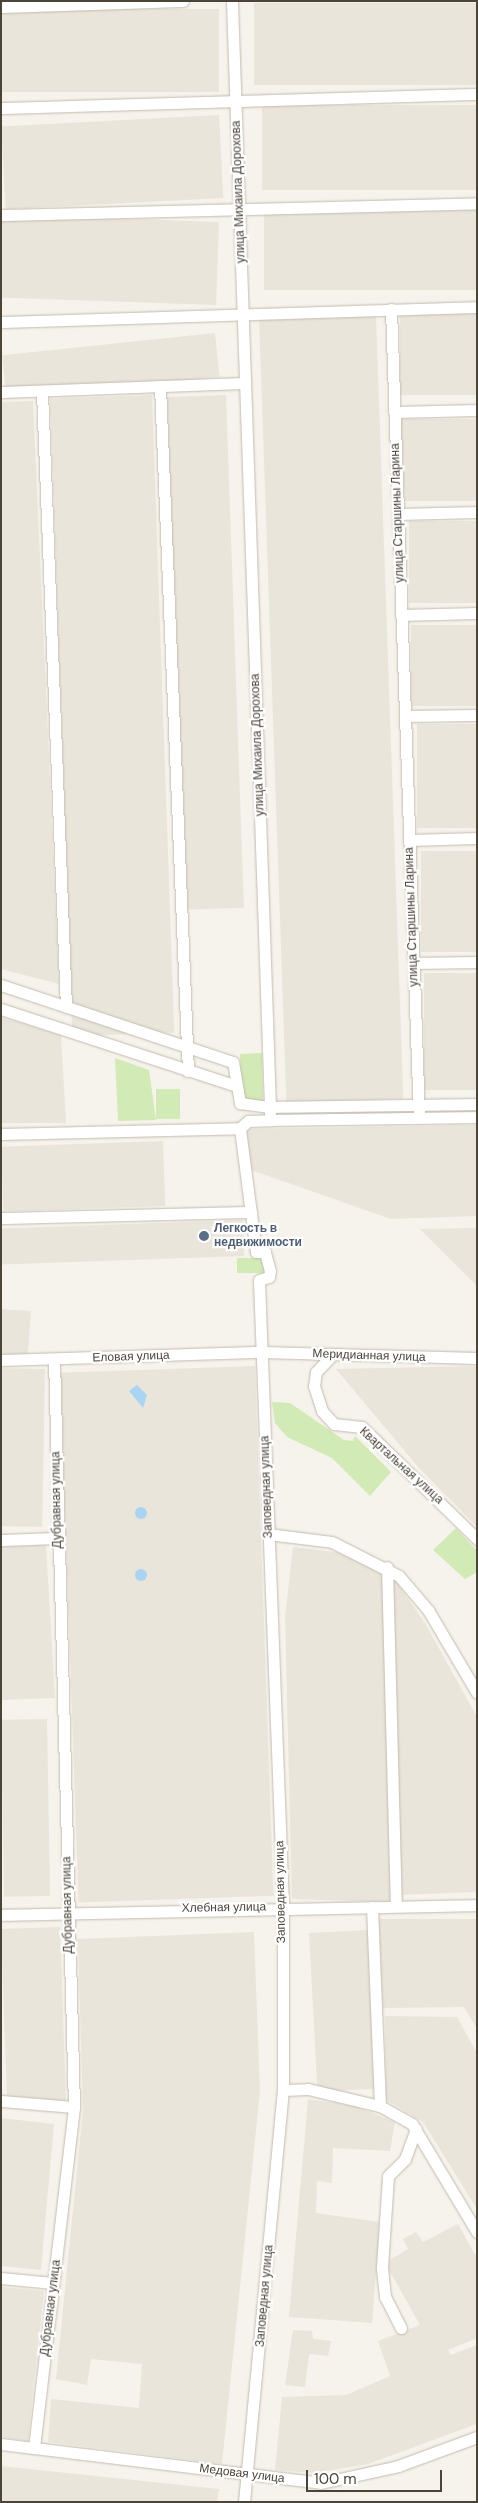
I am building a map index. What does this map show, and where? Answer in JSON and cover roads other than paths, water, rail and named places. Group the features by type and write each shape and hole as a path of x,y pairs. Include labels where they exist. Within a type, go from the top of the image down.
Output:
{"street":[{"path":"1,7 182,1"},
{"name":"улица Михаила Дорохова","path":"232,1 271,1120"},
{"path":"1,108 477,94"},
{"path":"1,216 477,202"},
{"path":"1,322 243,317 391,309 477,307"},
{"name":"улица Старшины Ларина","path":"391,309 419,1118"},
{"path":"1,392 245,383"},
{"path":"160,386 188,1071"},
{"path":"42,391 66,1007"},
{"path":"394,412 477,410"},
{"path":"398,514 477,512"},
{"path":"401,615 477,613"},
{"path":"405,716 477,715"},
{"path":"409,840 477,838"},
{"path":"414,963 477,962"},
{"path":"1,985 233,1062 233,1086 240,1103 270,1107 477,1104"},
{"path":"1,1009 233,1086"},
{"path":"1,1134 240,1128 248,1121 271,1120 477,1117"},
{"path":"1,1218 251,1212 240,1128"},
{"name":"Заповедная улица","path":"244,2502 248,2476 283,2090 283,1906 259,1280 269,1277 269,1260 264,1252 256,1252 251,1212"},
{"name":"Меридианная улица","path":"262,1352 477,1358"},
{"name":"Еловая улица","path":"1,1360 262,1352"},
{"name":"Квартальная улица","path":"332,1354 316,1372 314,1386 322,1410 334,1424 362,1427 477,1538"},
{"name":"Дубравная улица","path":"34,2448 74,2106 57,1538 54,1359"},
{"path":"268,1534 332,1542 387,1566 415,1592 477,1693"},
{"path":"1,1540 57,1538"},
{"path":"387,1566 396,1906"},
{"name":"Хлебная улица","path":"1,1915 283,1906 477,1905"},
{"path":"372,1907 380,2106"},
{"path":"283,2090 308,2089 380,2106 416,2129 477,2232"},
{"path":"1,2101 74,2106"},
{"path":"400,2328 385,2297 382,2266 388,2176 405,2159 416,2129"},
{"path":"1,2278 54,2283"},
{"name":"Медовая улица","path":"1,2444 248,2476 321,2483 345,2480 477,2437"}],"water":[{"path":"137,1385 147,1395 143,1408 129,1391"},
{"path":"141,1507 147,1513 141,1519 135,1513"},
{"path":"141,1569 147,1575 141,1581 135,1575"}],"place":[{"name":"Легкость в недвижимости","path":"204,1236"}]}
